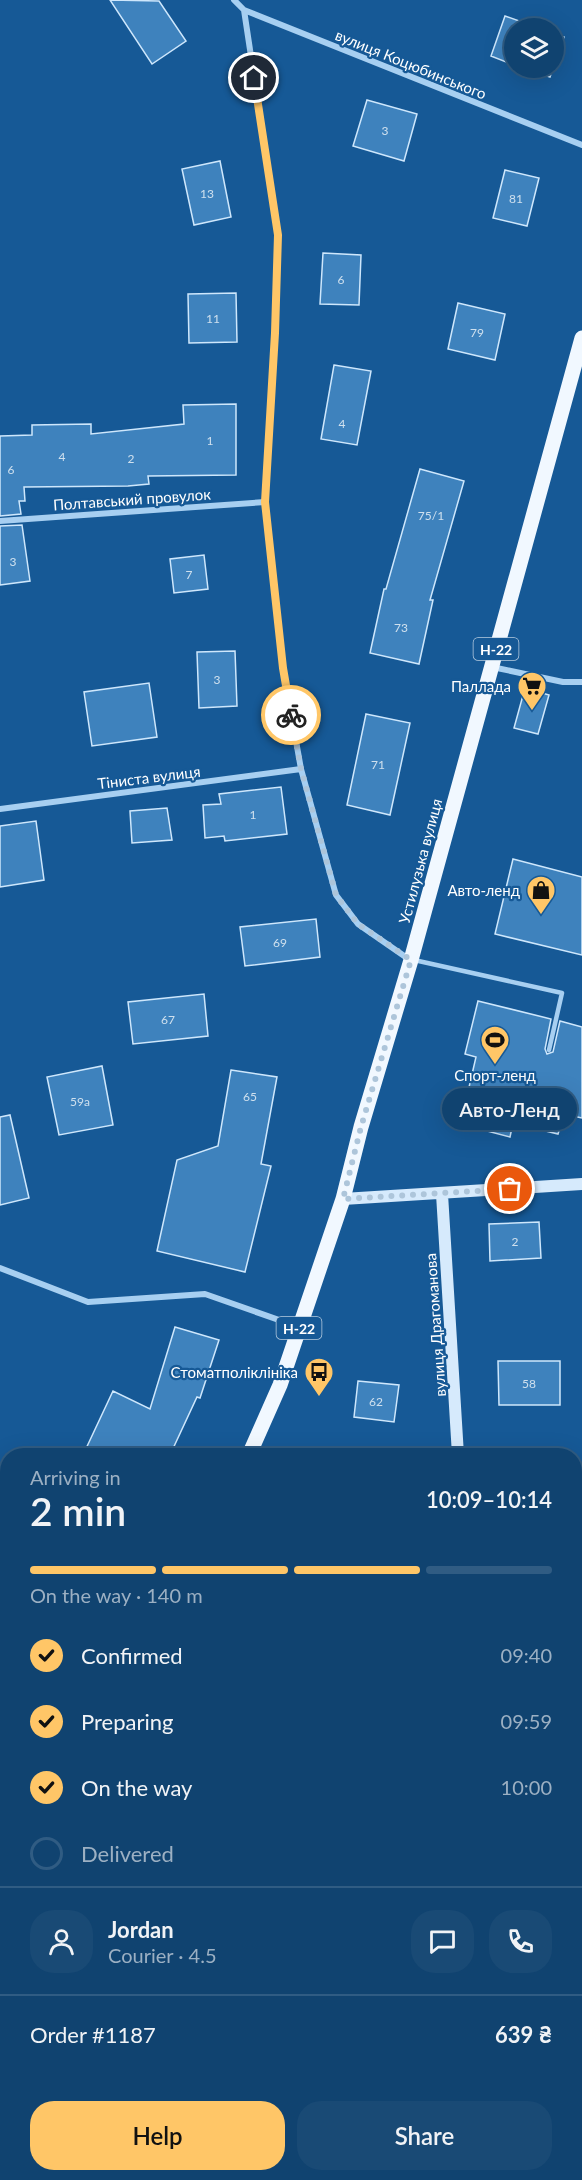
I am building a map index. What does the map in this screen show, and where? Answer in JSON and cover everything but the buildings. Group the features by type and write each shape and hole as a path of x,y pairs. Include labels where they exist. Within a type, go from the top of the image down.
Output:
{"main road":[{"name":"Устилузька вулиця","path":"252,1448 280,1385 343,1199 361,1127 411,960 582,338"}],"street":[{"name":"вулиця Коцюбинського","path":"234,0 244,10 582,145"},
{"path":"244,10 278,235 265,502 283,668 301,769 336,895 358,924 411,960"},
{"name":"Полтавський провулок","path":"0,521 265,502"},
{"path":"491,667 562,682 582,682"},
{"name":"Тіниста вулиця","path":"0,809 301,769"},
{"path":"343,1199 582,1184"},
{"name":"вулиця Драгоманова","path":"442,1194 458,1448"},
{"path":"0,1268 88,1302 205,1294 299,1327"}],"lane":[{"path":"411,960 562,993 549,1050"}],"way so far":[{"path":"291,715 301,769 336,895 358,924 411,960 361,1127 343,1199 510,1189"}],"place":[{"name":"Паллада","path":"532,712"},
{"name":"Авто-ленд","path":"541,916"},
{"name":"Спорт-ленд","path":"495,1066"},
{"name":"Авто-Ленд","path":"510,1189"},
{"name":"Стоматполіклініка","path":"319,1398"}],"route":[{"path":"254,78 278,235 265,502 283,668 291,715"}]}
